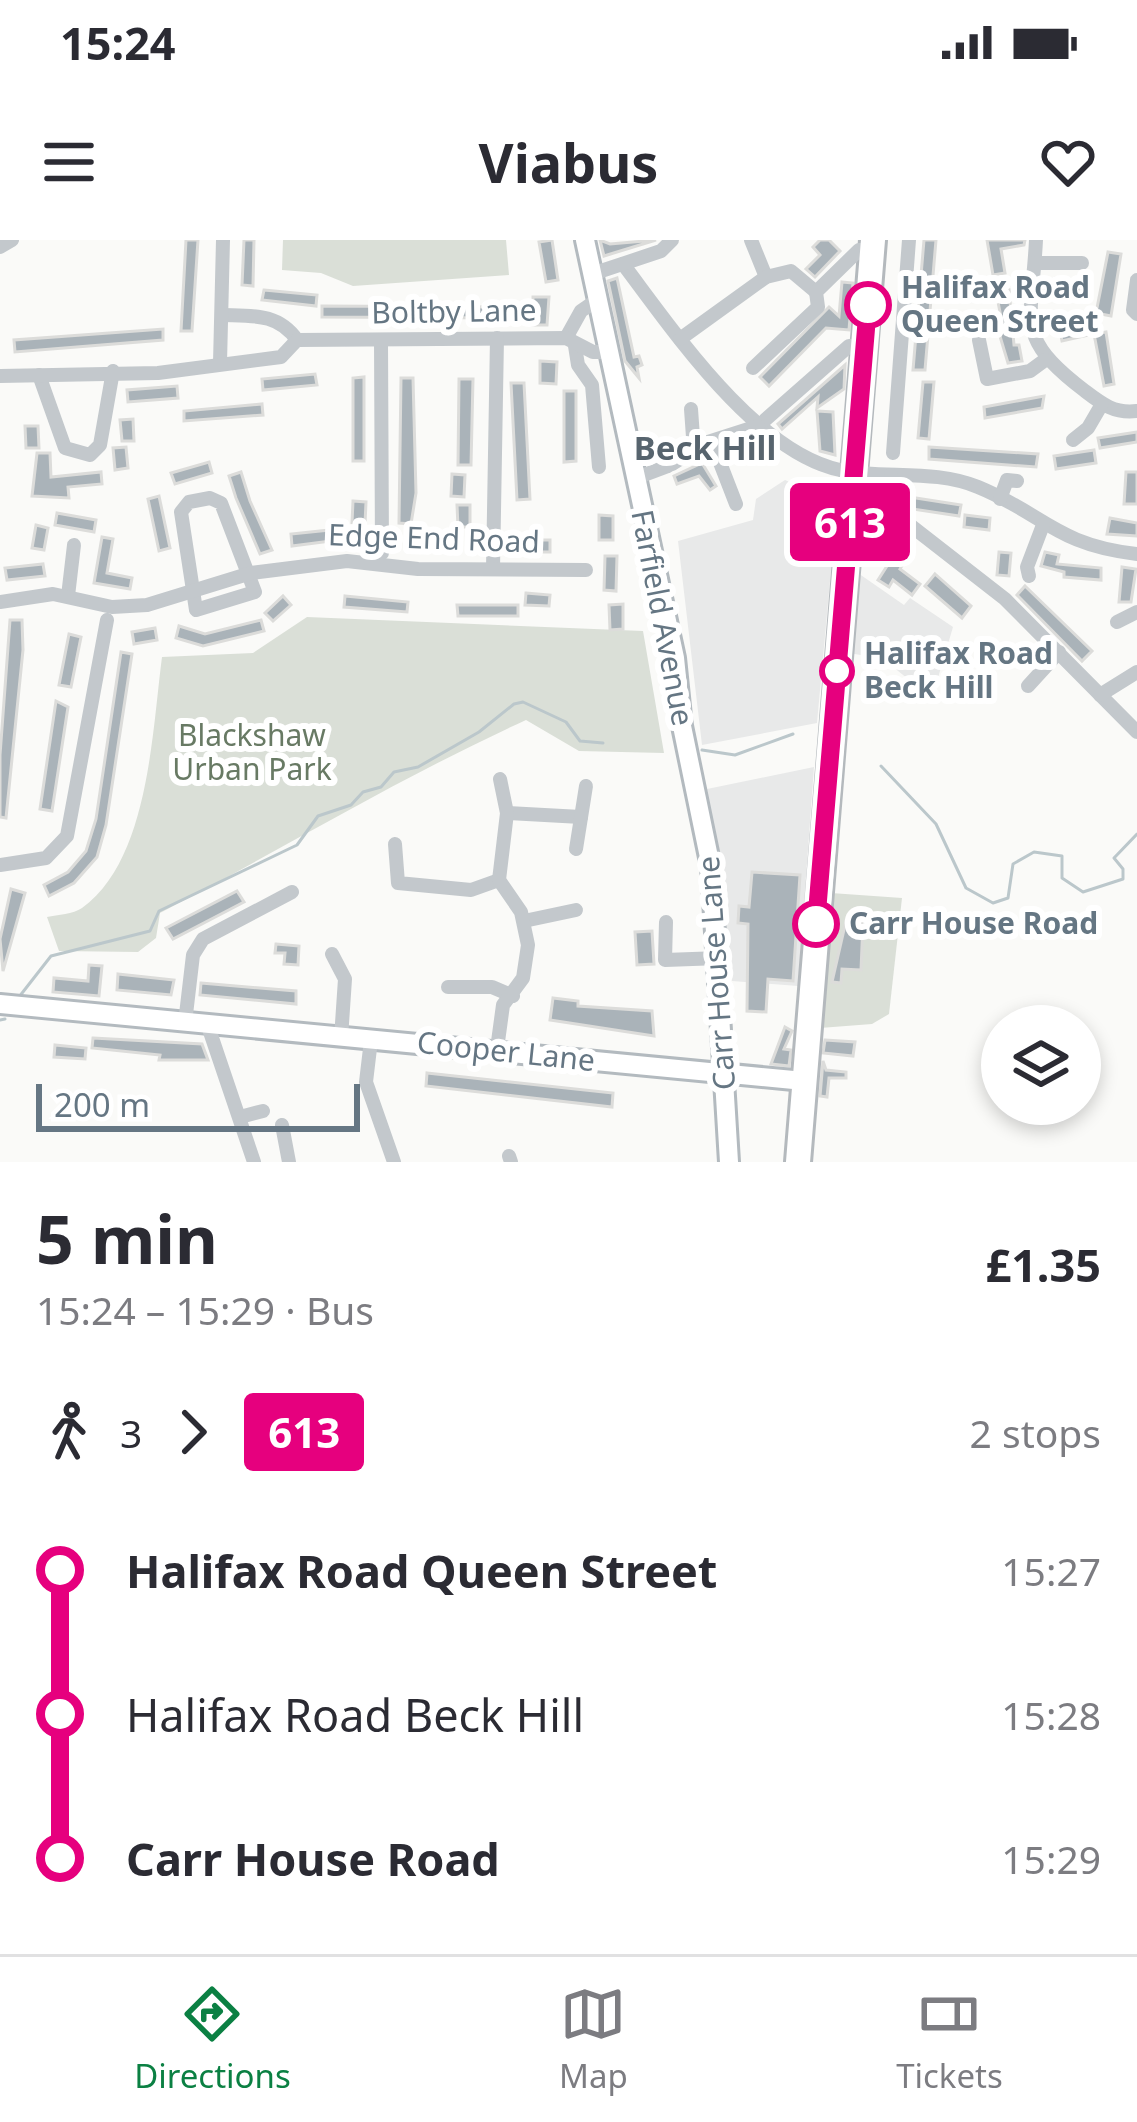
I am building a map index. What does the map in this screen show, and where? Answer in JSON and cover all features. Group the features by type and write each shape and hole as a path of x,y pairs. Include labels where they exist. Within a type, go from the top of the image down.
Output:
{"highway":[{"path":"798,1162 872,245"}],"street":[{"path":"0,247 12,240"},
{"path":"220,363 223,240"},
{"name":"Farfield Avenue","path":"585,240 697,784"},
{"path":"592,274 662,251 672,240"},
{"path":"751,240 766,277"},
{"path":"893,453 909,240"},
{"path":"1036,240 1031,333 1045,360 1102,404 1137,411"},
{"path":"816,292 859,250 872,245"},
{"path":"1035,263 1082,263"},
{"path":"623,264 680,339 762,423 833,469 949,479 1000,500 1079,545 1137,554"},
{"path":"680,339 766,277 791,272 816,292 818,308 753,368"},
{"path":"1137,280 1137,314"},
{"path":"598,300 581,311 571,342 578,365 592,385 599,467"},
{"name":"Boltby Lane","path":"222,315 269,317 286,324 297,340"},
{"path":"493,569 497,338"},
{"name":"Boltby Lane","path":"0,376 158,373 281,357 297,340 497,338 571,342 608,352"},
{"path":"979,340 986,379 1030,370 1045,360"},
{"path":"381,341 382,553"},
{"path":"636,478 762,423 849,346 864,346"},
{"path":"39,375 64,448 90,455 100,445 113,371"},
{"path":"1073,440 1088,428 1102,404"},
{"path":"692,409 694,451"},
{"path":"712,442 736,504"},
{"path":"891,475 892,511 1005,599 1137,732"},
{"path":"1000,500 1007,480 1017,481"},
{"path":"200,498 221,502 250,573 256,586 252,596 203,610 194,607 181,512 200,498"},
{"path":"1029,576 1027,567 1043,525"},
{"path":"68,596 74,545"},
{"name":"Edge End Road","path":"0,602 68,596 112,607 147,605 250,573 347,561 586,570"},
{"path":"1118,622 1137,612"},
{"path":"0,865 46,858 67,836 107,620"},
{"path":"1028,686 1059,652"},
{"path":"1100,694 1137,672"},
{"path":"496,1049 503,1005 523,978 528,945 524,921 499,880 507,813 500,779"},
{"name":"Carr House Lane","path":"697,784 720,958 729,1162"},
{"path":"576,849 586,786"},
{"path":"507,813 581,817"},
{"path":"395,844 398,883 471,890 499,880"},
{"path":"185,1023 193,956 203,939 292,892"},
{"path":"524,921 576,910"},
{"path":"666,922 665,960 720,958"},
{"path":"332,954 345,979 341,1038"},
{"path":"448,987 492,987 512,997"},
{"name":"Cooper Lane","path":"0,1004 804,1081"},
{"path":"208,1026 254,1162"},
{"path":"371,1040 366,1082 394,1162"},
{"path":"240,1117 263,1111"},
{"path":"282,1126 289,1162"}],"shaded area":[{"path":"833,477 839,483 817,723 702,745 678,541 753,520 756,499 785,480 821,495"},
{"path":"855,571 904,605 910,598 953,627 932,698 883,659 849,653"},
{"path":"814,767 798,986 732,981 707,789"}],"green space":[{"path":"283,240 506,240 509,275 353,286 321,273 282,270"},
{"name":"Blackshaw Urban Park","path":"307,617 643,631 664,753 579,751 526,720 387,789 160,913 156,938 138,952 59,951 47,917 82,908 104,887 134,827 150,757 162,657 253,653"},
{"path":"831,893 902,898 889,1014 872,1024 820,1028"}],"building":[{"path":"186,240 198,240 192,331 181,331"},
{"path":"244,240 254,240 253,286 242,285"},
{"path":"552,240 558,280 546,282 539,242"},
{"path":"600,240 610,244 656,240 604,256"},
{"path":"820,240 829,240 840,251 815,277 806,269 820,255 813,247"},
{"path":"924,240 936,240 925,370 913,370"},
{"path":"987,240 1025,240 1024,245 1001,249 1005,273 993,275"},
{"path":"1108,252 1121,254 1111,316 1096,313"},
{"path":"617,278 634,357 639,356 642,365 637,367 639,378 625,361 608,281"},
{"path":"1056,278 1079,280 1078,292 1055,290"},
{"path":"842,282 853,283 849,330 826,328 769,386 760,377 829,307 839,316"},
{"path":"264,290 317,295 316,306 262,300"},
{"path":"1009,290 1014,345 1019,345 1022,361 1008,363 996,323 1002,322 996,292"},
{"path":"533,297 549,297 547,325 532,325"},
{"path":"322,306 503,307 503,318 322,317"},
{"path":"1086,324 1088,335 1062,341 1060,331"},
{"path":"163,329 163,340 15,352 14,340"},
{"path":"1106,332 1114,384 1104,386 1094,334"},
{"path":"540,361 557,362 556,384 540,383"},
{"path":"845,365 844,389 817,408 818,397 782,429 778,424"},
{"path":"315,374 317,385 263,390 262,379"},
{"path":"364,377 364,461 353,461 353,378"},
{"path":"401,378 413,378 416,493 411,524 399,523"},
{"path":"459,379 473,379 471,465 458,465"},
{"path":"923,382 934,382 929,439 918,438"},
{"path":"511,383 524,383 530,499 517,500"},
{"path":"177,386 178,398 128,402 127,390"},
{"path":"564,391 576,391 576,461 564,462"},
{"path":"1044,396 1042,408 985,418 984,407"},
{"path":"262,404 263,415 184,421 184,411"},
{"path":"817,411 833,412 835,455 820,451"},
{"path":"133,419 134,441 122,441 120,420"},
{"path":"25,426 38,426 39,448 26,448"},
{"path":"1137,432 1137,442 1100,448 1098,438"},
{"path":"126,447 128,468 115,470 113,448"},
{"path":"929,447 1038,454 1036,467 929,459"},
{"path":"1094,450 1096,463 1056,469 1054,456"},
{"path":"37,453 50,453 51,477 101,472 102,484 68,487 69,498 32,496"},
{"path":"209,462 212,473 175,484 171,473"},
{"path":"702,463 716,486 710,490 699,476 677,484 674,476"},
{"path":"241,472 272,550 260,554 229,476"},
{"path":"1126,472 1137,472 1137,504 1124,504"},
{"path":"452,474 465,475 464,497 451,496"},
{"path":"159,496 170,548 159,551 148,499"},
{"path":"903,496 961,505 959,516 906,508"},
{"path":"353,501 366,502 365,524 352,523"},
{"path":"457,505 470,505 470,527 458,527"},
{"path":"57,513 96,520 94,532 55,525"},
{"path":"599,515 613,516 613,540 599,540"},
{"path":"965,515 990,518 989,530 964,527"},
{"path":"1110,518 1137,523 1137,536 1107,534"},
{"path":"36,525 48,528 44,550 32,548"},
{"path":"330,530 331,541 292,546 291,534"},
{"path":"892,534 913,547 900,569 920,584 912,595 893,580 889,587 878,580 896,552 885,545"},
{"path":"102,537 113,539 107,573 132,578 130,589 94,583"},
{"path":"526,540 550,540 550,552 526,552"},
{"path":"999,552 1011,553 1009,576 997,575"},
{"path":"1045,552 1059,555 1057,564 1101,568 1101,580 1064,577 1064,572 1041,566"},
{"path":"605,556 617,556 616,591 604,590"},
{"path":"43,564 45,576 7,580 5,568"},
{"path":"1122,567 1136,569 1131,602 1119,602"},
{"path":"935,574 971,606 962,618 925,586"},
{"path":"1025,586 1092,651 1082,661 1017,595"},
{"path":"526,593 550,595 549,606 525,605"},
{"path":"283,596 291,605 273,621 265,613"},
{"path":"345,596 408,602 407,612 344,607"},
{"path":"623,604 623,629 610,630 609,605"},
{"path":"457,605 518,605 518,616 458,616"},
{"path":"10,620 22,620 23,650 6,818 0,817 0,755"},
{"path":"261,620 264,631 203,646 176,638 179,626 205,634"},
{"path":"155,628 157,640 134,644 132,632"},
{"path":"69,634 81,637 71,687 59,685"},
{"path":"121,652 132,654 97,857 74,883 49,896 44,885 68,872 86,851 96,819"},
{"path":"56,701 68,707 52,811 40,809"},
{"path":"752,872 800,875 793,981 768,979 766,1012 747,1011 748,924 738,923 739,906 749,907"},
{"path":"11,889 25,893 3,971 0,939"},
{"path":"237,891 244,902 173,939 166,928"},
{"path":"846,921 863,922 861,970 842,969 841,983 832,982"},
{"path":"652,931 654,964 637,965 635,932"},
{"path":"276,944 299,946 298,965 284,964 285,953 275,953"},
{"path":"89,965 102,966 99,996 53,992 54,978 88,981"},
{"path":"118,974 174,980 171,995 117,990"},
{"path":"201,983 296,991 296,1004 200,995"},
{"path":"553,998 578,1001 578,1006 652,1011 654,1036 550,1020"},
{"path":"785,1027 792,1031 784,1049 791,1050 789,1066 771,1064"},
{"path":"93,1038 202,1044 208,1060 159,1060 160,1055 92,1048"},
{"path":"825,1040 855,1042 853,1056 823,1053"},
{"path":"55,1045 86,1048 85,1059 54,1057"},
{"path":"823,1061 826,1070 846,1072 846,1078 829,1078 827,1097 820,1096"},
{"path":"427,1073 613,1093 612,1107 426,1086"}],"waterway":[{"path":"19,997 51,956 150,931 159,911 297,845 318,816 351,805 363,792 381,787 394,772 418,767 479,732 514,704 523,702 566,722 580,741 603,743"},
{"path":"702,750 735,755 793,734"},
{"path":"881,766 936,824 966,888 993,903 1008,898 1013,864 1034,852 1062,856 1062,878 1083,892 1123,879 1123,869 1114,858 1137,834"},
{"path":"0,1020 5,1019"}],"bus line":[{"name":"613","path":"816,924 868,305"}],"place":[{"name":"Halifax Road Queen Street","path":"868,305"},
{"name":"Halifax Road Beck Hill","path":"837,671"},
{"name":"Carr House Road","path":"816,924"}],"district":[{"name":"Beck Hill","path":"705,448"}]}
